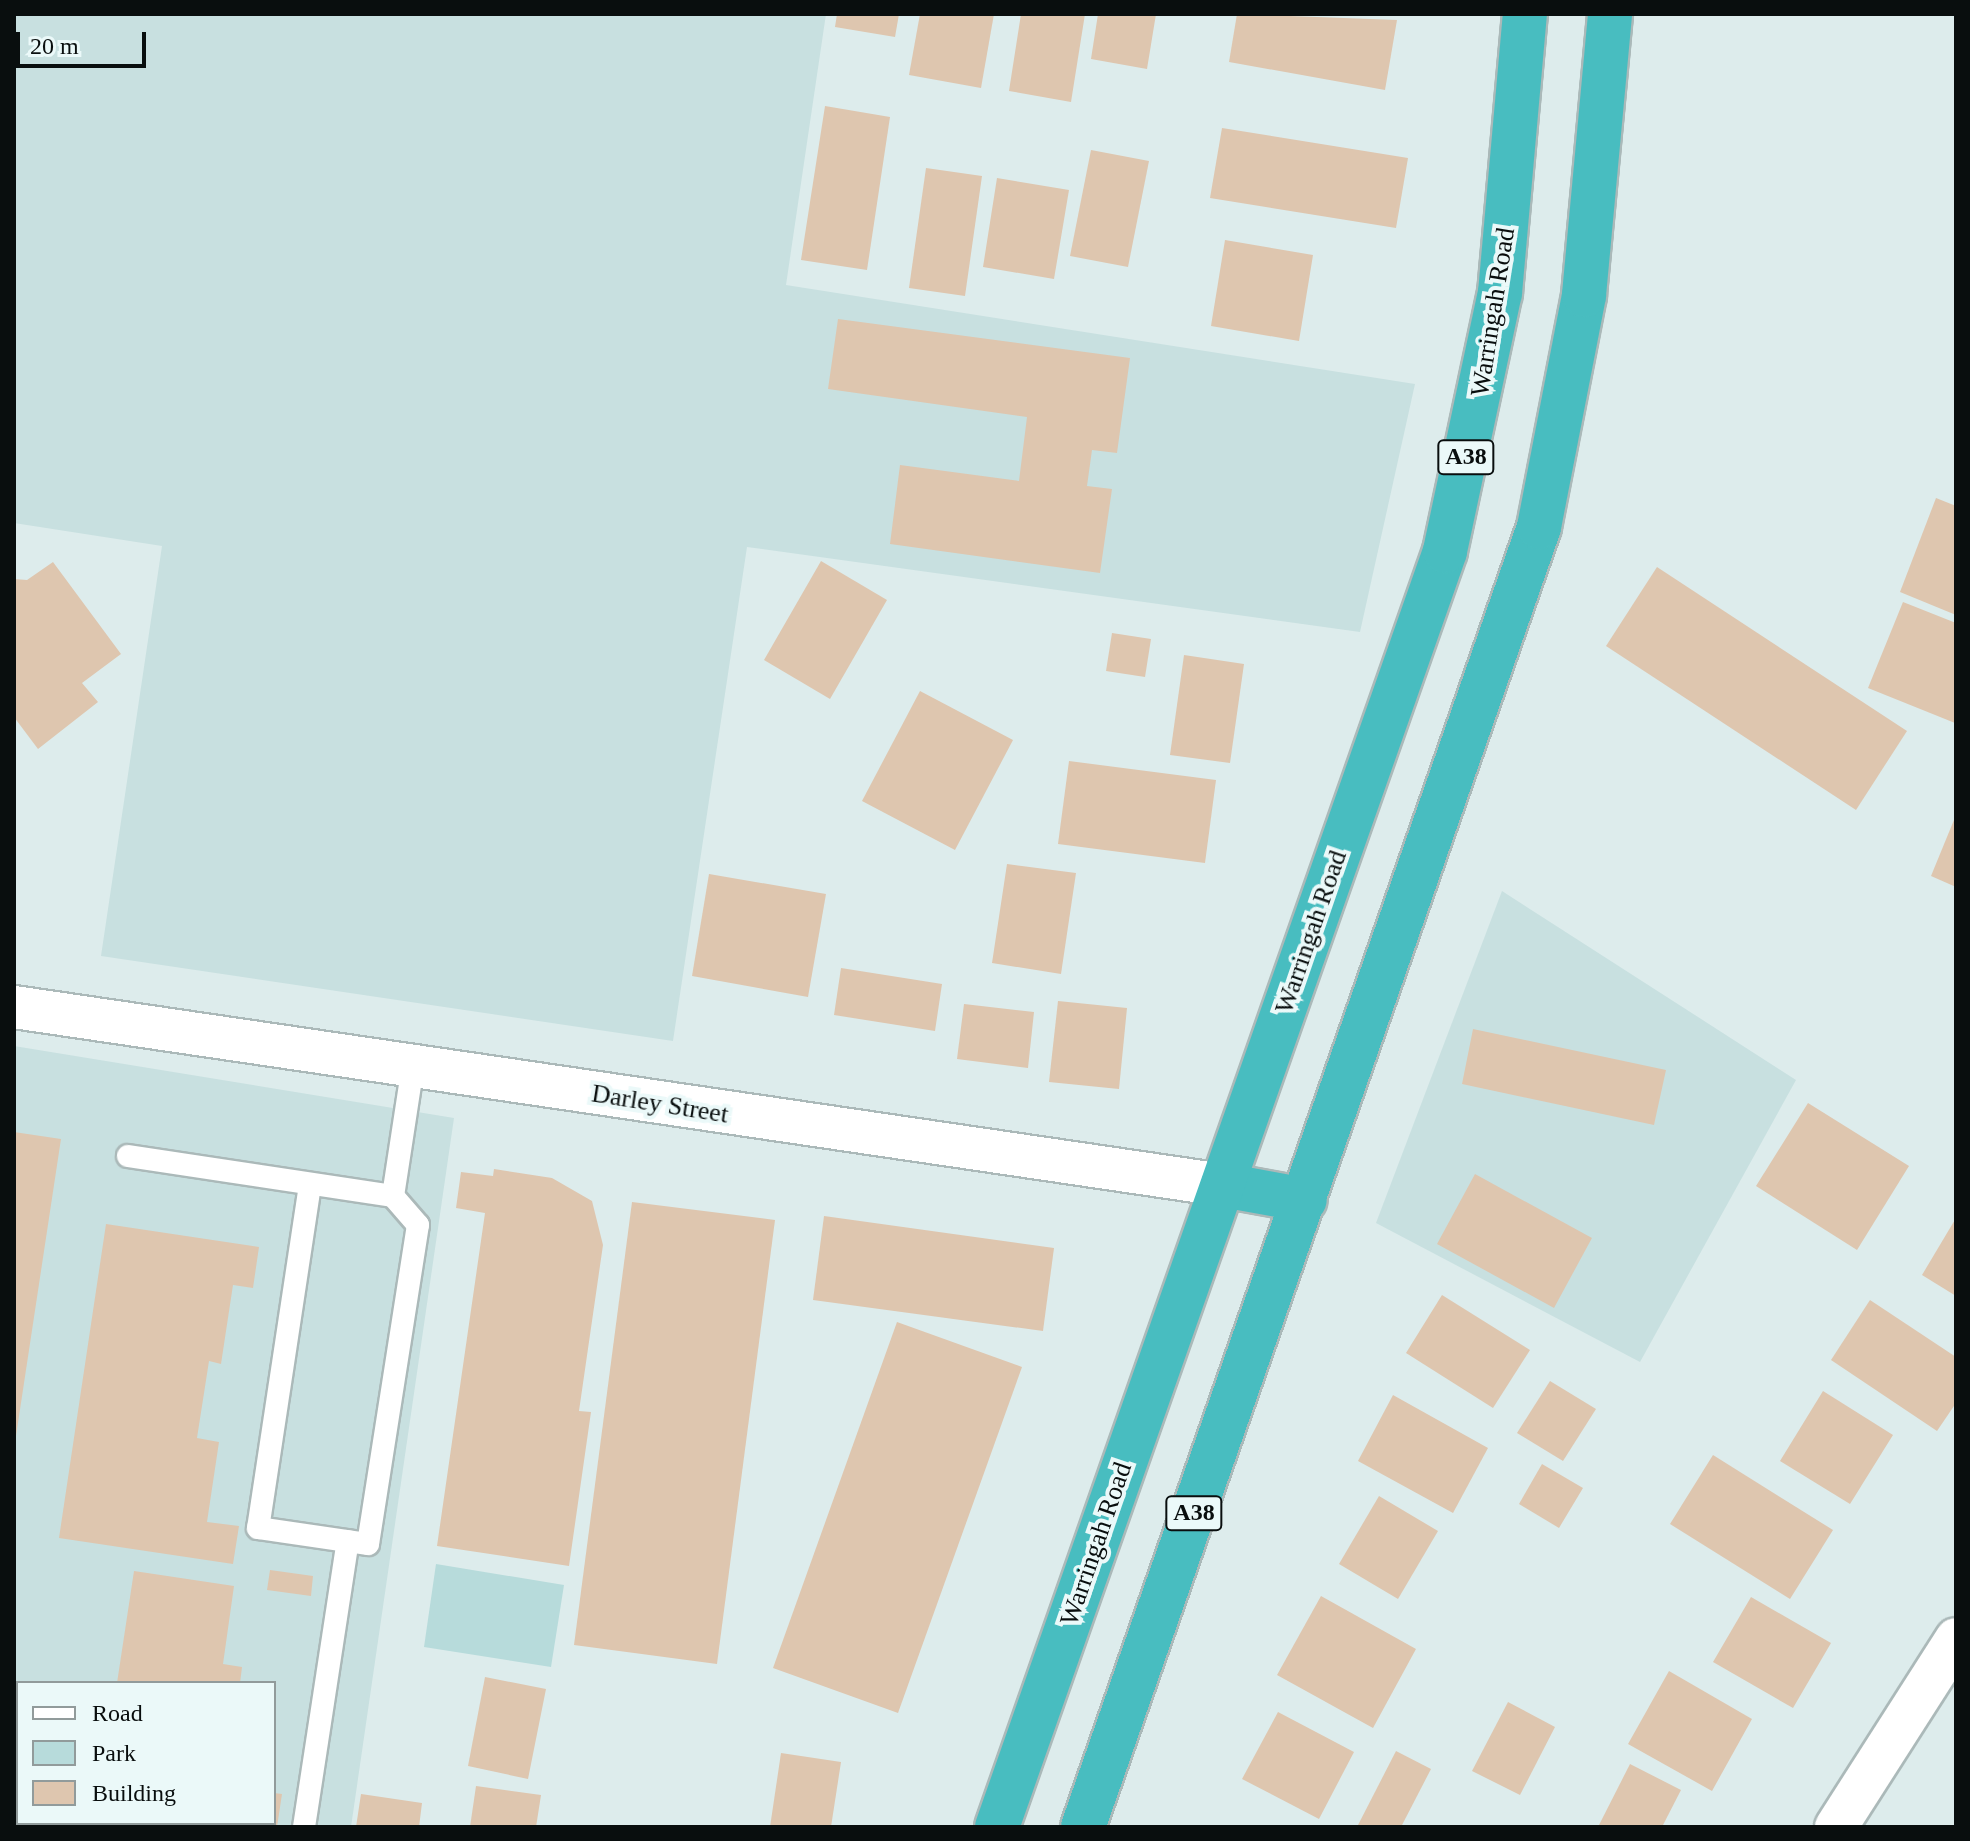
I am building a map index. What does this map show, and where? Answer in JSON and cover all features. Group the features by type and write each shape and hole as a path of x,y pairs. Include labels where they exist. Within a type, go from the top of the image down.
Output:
{"highway":[{"name":"Warringah Road","path":"997,1827 1445,551 1500,293 1525,14"},
{"name":"A38","path":"1083,1827 1539,527 1584,295 1610,14"},
{"name":"Darley Street","path":"1223,1185 1305,1200"}],"street":[{"name":"Darley Street","path":"14,1007 1223,1185"},
{"path":"1836,1827 1956,1639"}],"lane":[{"path":"393,1196 413,1066"},
{"path":"128,1156 393,1196 418,1225 368,1544 258,1528 310,1185"},
{"path":"304,1827 348,1541"}],"shaded area":[{"path":"14,14 826,14 786,285 1415,384 1360,632 747,547 673,1041 101,956 162,546 14,523"},
{"path":"1502,891 1796,1080 1640,1362 1376,1223"},
{"path":"14,1046 454,1118 351,1827 14,1827"}],"green space":[{"path":"436,1564 564,1585 551,1667 424,1647"}],"building":[{"path":"837,14 899,14 895,37 835,27"},
{"path":"920,14 994,14 981,88 909,75"},
{"path":"1021,14 1085,14 1071,102 1009,91"},
{"path":"1098,14 1156,14 1147,69 1091,59"},
{"path":"1237,14 1397,20 1385,90 1229,62"},
{"path":"825,106 890,117 867,270 801,260"},
{"path":"1222,128 1408,158 1396,228 1210,198"},
{"path":"1091,150 1149,161 1128,267 1070,256"},
{"path":"926,168 982,176 965,296 909,288"},
{"path":"997,178 1069,190 1054,279 983,267"},
{"path":"1225,240 1313,255 1299,341 1211,326"},
{"path":"838,319 1130,358 1117,453 1092,450 1087,486 1112,489 1100,573 890,544 900,465 1019,481 1027,417 828,389"},
{"path":"1936,498 1956,506 1956,615 1900,592"},
{"path":"821,561 887,600 830,699 764,660"},
{"path":"53,562 121,654 82,683 98,702 38,749 14,717 14,579 27,580"},
{"path":"1657,567 1907,731 1856,810 1606,646"},
{"path":"1903,602 1956,623 1955,723 1868,688"},
{"path":"1112,633 1151,639 1145,677 1106,671"},
{"path":"1184,655 1244,664 1230,763 1170,755"},
{"path":"920,691 1013,740 955,850 862,801"},
{"path":"1069,761 1216,780 1205,863 1058,844"},
{"path":"1956,815 1956,887 1931,876"},
{"path":"1007,864 1076,873 1061,974 992,963"},
{"path":"709,874 826,894 808,997 692,976"},
{"path":"841,968 942,984 935,1031 834,1015"},
{"path":"1058,1001 1127,1008 1119,1089 1049,1082"},
{"path":"964,1004 1034,1012 1028,1068 957,1059"},
{"path":"1473,1029 1666,1070 1654,1125 1462,1084"},
{"path":"1808,1103 1909,1166 1857,1250 1756,1186"},
{"path":"14,1132 61,1139 16,1436 14,1436"},
{"path":"494,1169 552,1178 592,1201 603,1245 579,1411 591,1412 569,1566 437,1546 485,1213 456,1208 461,1172 493,1176"},
{"path":"1475,1174 1592,1238 1554,1308 1437,1244"},
{"path":"632,1202 775,1220 717,1664 574,1645"},
{"path":"824,1216 1054,1248 1043,1331 813,1300"},
{"path":"1956,1218 1956,1296 1922,1275"},
{"path":"106,1224 259,1247 253,1288 233,1285 221,1364 209,1361 197,1438 219,1442 207,1522 239,1526 233,1564 59,1538"},
{"path":"1442,1295 1530,1350 1493,1408 1406,1353"},
{"path":"1870,1300 1956,1357 1956,1403 1937,1431 1831,1360"},
{"path":"897,1322 1022,1367 898,1713 773,1668"},
{"path":"1550,1381 1596,1409 1563,1461 1517,1433"},
{"path":"1823,1391 1893,1435 1850,1504 1780,1461"},
{"path":"1393,1395 1488,1448 1453,1513 1358,1461"},
{"path":"1713,1455 1833,1530 1790,1599 1670,1524"},
{"path":"1542,1464 1583,1488 1559,1528 1519,1504"},
{"path":"1379,1496 1438,1531 1398,1599 1339,1564"},
{"path":"270,1570 313,1576 311,1596 267,1590"},
{"path":"134,1571 234,1586 223,1664 242,1667 240,1681 117,1681"},
{"path":"1321,1596 1416,1649 1373,1728 1277,1675"},
{"path":"1751,1597 1831,1643 1793,1708 1713,1662"},
{"path":"1669,1671 1752,1719 1712,1791 1628,1744"},
{"path":"485,1677 546,1689 528,1779 468,1766"},
{"path":"1508,1702 1555,1727 1520,1795 1472,1771"},
{"path":"1278,1712 1354,1752 1319,1819 1242,1779"},
{"path":"1396,1751 1431,1769 1401,1827 1357,1827"},
{"path":"781,1753 841,1762 831,1827 770,1827"},
{"path":"1630,1764 1681,1790 1662,1827 1598,1827"},
{"path":"476,1786 541,1795 536,1827 470,1827"},
{"path":"276,1793 282,1794 277,1827 22,1827 276,1825"},
{"path":"361,1794 422,1803 419,1827 356,1827"}]}
